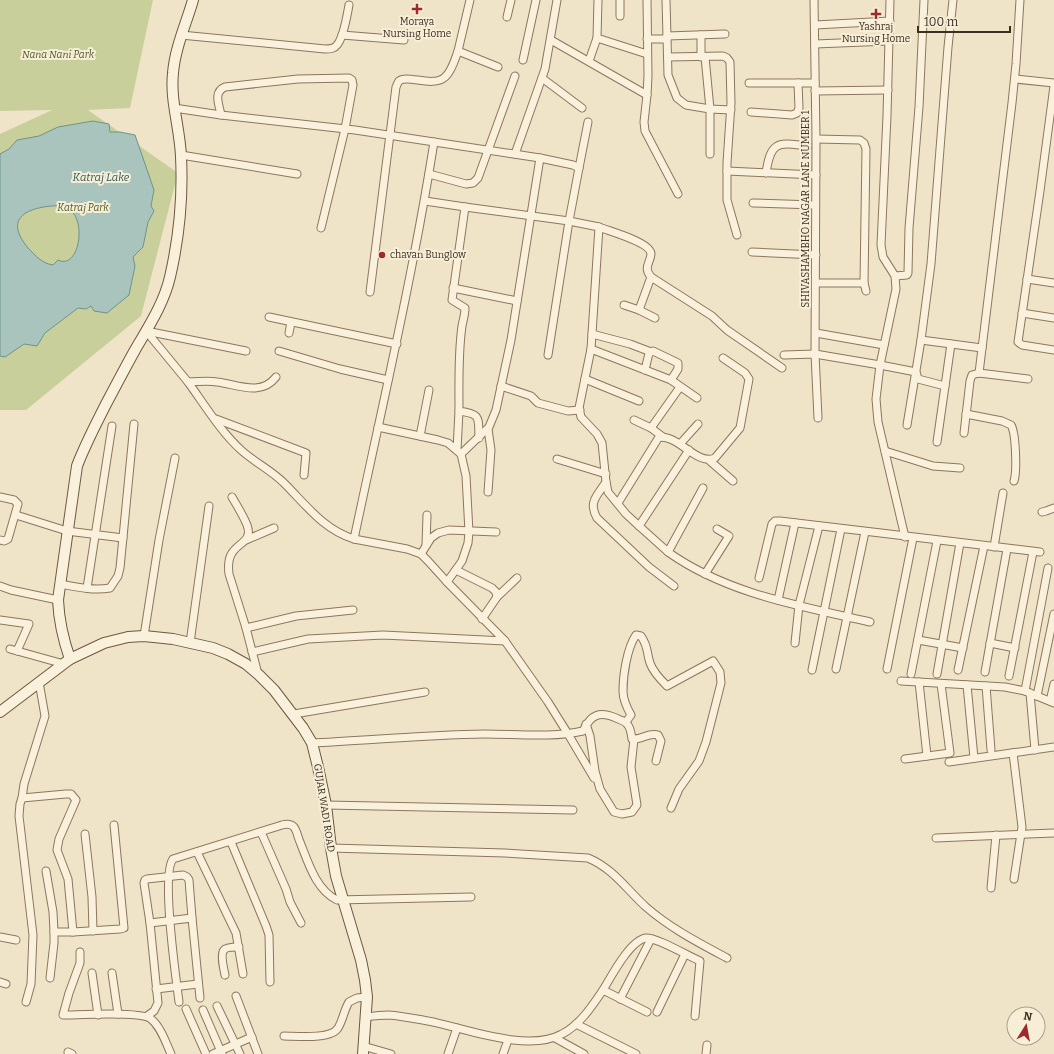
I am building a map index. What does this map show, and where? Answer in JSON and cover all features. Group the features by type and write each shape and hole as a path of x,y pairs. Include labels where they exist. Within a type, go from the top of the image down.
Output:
{"street":[{"path":"0,620 29,624 13,650 67,662 60,627 58,600 77,466 84,446 157,312 170,277 176,248 180,211 181,155 174,108 173,71 181,35 193,0"},
{"path":"370,292 396,87 398,82 403,79 430,82 438,81 445,77 458,51 470,0"},
{"path":"507,16 511,0"},
{"path":"523,60 536,0"},
{"path":"516,154 545,69 557,0"},
{"path":"588,61 597,38 598,0"},
{"path":"620,0 620,16"},
{"path":"647,0 648,95 644,118 644,131 678,194"},
{"path":"666,0 668,75 677,98 686,105 710,109 731,110"},
{"name":"SHIVASHAMBHO NAGAR LANE NUMBER 1","path":"814,0 816,139 815,354 818,418"},
{"path":"887,669 909,537 878,422 876,399 880,365 896,289 895,276 882,256 881,245 888,90 890,0"},
{"path":"895,276 907,275 908,273 924,0"},
{"path":"907,425 931,272 953,0"},
{"path":"979,372 1015,79 1020,0"},
{"path":"181,35 325,50 332,49 337,46 342,35 349,5"},
{"path":"814,25 890,21"},
{"path":"647,39 725,34"},
{"path":"342,35 404,40"},
{"path":"701,35 710,109 710,154"},
{"path":"597,38 647,54"},
{"path":"551,40 648,95"},
{"path":"814,44 889,42"},
{"path":"458,51 498,67"},
{"path":"668,57 723,56 730,62 731,110 727,171 727,200 737,235"},
{"path":"429,174 466,184 473,183 478,178 515,76"},
{"path":"221,115 217,96 221,89 225,87 305,78 348,78 352,80 353,85 345,129 321,228"},
{"path":"542,78 582,108"},
{"path":"1015,79 1054,84 1051,130 1018,339 1020,344 1054,350"},
{"path":"749,83 815,83"},
{"path":"751,112 792,116 797,113 799,108 798,83"},
{"path":"815,91 888,90"},
{"path":"174,108 389,135 540,158 573,165 579,168"},
{"path":"548,355 569,221 588,122"},
{"path":"816,139 860,140 864,143 866,149 864,283 866,291"},
{"path":"354,540 397,344 425,201 434,142"},
{"path":"766,173 770,155 777,146 783,144 808,146"},
{"path":"181,155 297,174"},
{"path":"459,452 479,438 488,429 496,410 502,386 517,301 540,158"},
{"path":"727,171 816,174"},
{"path":"425,201 569,221 599,228 633,239 648,247 650,250 647,268 651,277 712,316 727,330 782,368"},
{"path":"753,203 815,205"},
{"path":"447,582 456,570 465,553 469,532 466,476 459,452 459,371 462,325 466,308 452,300 465,207"},
{"path":"599,228 591,349 580,410 581,416 597,434 602,443 608,492 639,526 668,552 684,563 705,574 727,584 778,600 870,622"},
{"path":"752,252 816,255"},
{"path":"639,310 651,277"},
{"path":"1027,279 1054,283"},
{"path":"816,283 864,283"},
{"path":"453,288 517,301"},
{"path":"624,305 655,318"},
{"path":"1022,313 1054,318"},
{"path":"269,317 397,344"},
{"path":"289,333 291,322"},
{"path":"146,331 246,351"},
{"path":"146,331 240,449 274,474 319,519 343,536 354,540 407,549 421,554 482,619 505,641 548,702 594,778"},
{"path":"816,332 884,345"},
{"path":"592,334 630,344 650,352 653,351 678,362 678,369 671,380"},
{"path":"921,340 982,348"},
{"path":"938,442 951,344"},
{"path":"591,349 671,380 697,398"},
{"path":"279,351 340,369 388,380"},
{"path":"645,370 650,352"},
{"path":"784,355 815,354 916,372"},
{"path":"710,461 715,458 740,428 742,410 748,386 748,379 745,373 723,358"},
{"path":"916,372 918,379 945,386"},
{"path":"964,433 971,378 975,374 979,372 1028,379"},
{"path":"188,382 217,382 246,388 261,387 271,384 276,377"},
{"path":"585,379 639,401"},
{"path":"502,386 531,396 538,403 568,411 580,410"},
{"path":"650,428 680,387"},
{"path":"420,436 429,390"},
{"path":"459,411 474,413 477,416 479,438"},
{"path":"966,414 1002,420 1010,425 1013,432 1016,459 1016,476 1014,481"},
{"path":"216,419 306,453 304,475"},
{"path":"634,420 663,437 670,438 703,459 710,461 733,481"},
{"path":"60,584 87,588 110,588 118,576 134,424"},
{"path":"680,444 698,424"},
{"path":"87,588 112,426"},
{"path":"378,427 448,443 459,452"},
{"path":"488,429 491,450 488,492"},
{"path":"618,503 659,437 663,437"},
{"path":"639,526 689,450"},
{"path":"885,451 933,466 960,468"},
{"path":"144,636 174,458"},
{"path":"557,459 606,474"},
{"path":"606,482 592,505 592,510 597,518 649,567 674,586"},
{"path":"668,552 703,488"},
{"path":"994,547 1003,493"},
{"path":"0,497 18,502 16,515 8,539 4,541 0,540"},
{"path":"232,497 247,525 248,535 246,540"},
{"path":"190,643 209,506"},
{"path":"1042,512 1054,508"},
{"path":"16,515 68,531 123,538"},
{"path":"426,546 427,515"},
{"path":"759,578 772,524 775,521 1036,552 1009,676"},
{"path":"778,600 795,523"},
{"path":"795,643 800,605 819,526"},
{"path":"259,675 228,566 233,552 246,540 274,528"},
{"path":"705,574 729,536 717,529"},
{"path":"812,670 841,529"},
{"path":"421,554 431,538 438,533 449,530 496,532"},
{"path":"836,669 865,532"},
{"path":"910,674 937,541"},
{"path":"937,674 960,544"},
{"path":"958,670 984,546"},
{"path":"985,672 1007,549"},
{"path":"1035,750 1031,693 1048,568"},
{"path":"456,570 492,588 496,592 497,597"},
{"path":"482,619 497,597 517,578"},
{"path":"0,586 11,590 58,600"},
{"path":"246,628 296,616 353,610"},
{"path":"1031,693 1054,614"},
{"path":"252,652 308,639 383,635 505,641"},
{"path":"626,722 631,715 623,692 624,677 632,640 636,635 641,636 647,645 650,664 658,677 667,686 714,661 720,672 721,683 706,742 699,761 679,789 671,808"},
{"name":"GUJAR WADI ROAD","path":"0,712 67,662 104,643 128,637 144,636 213,648 246,664 259,675 294,714 312,743 326,804 336,876 361,960 365,980 366,997 363,1050"},
{"path":"918,640 963,648"},
{"path":"990,643 1015,648"},
{"path":"901,681 1005,687 1031,693 1052,702 1054,684"},
{"path":"26,1002 31,984 34,945 19,816 24,784 45,716 39,682"},
{"path":"919,682 927,756"},
{"path":"905,759 950,753 941,684"},
{"path":"967,685 974,758"},
{"path":"986,686 991,750"},
{"path":"294,714 425,692"},
{"path":"312,743 486,734 568,734 583,731 586,724 599,714 606,714 626,722 629,726 632,739 634,739 631,767 637,805 632,812 622,814 614,812 600,789 595,771 590,736 586,724"},
{"path":"634,739 658,734 661,741 656,761"},
{"path":"949,762 1054,747"},
{"path":"1013,753 1022,828 1014,880"},
{"path":"22,798 71,794 76,800 57,845 58,855 66,873 69,885 73,932"},
{"path":"326,804 573,810"},
{"path":"54,932 93,931 124,928 114,825"},
{"path":"179,1002 170,921 168,877 170,863 173,859 282,825 292,825 321,887 332,898 342,900 471,897"},
{"path":"261,832 286,889 290,902 302,923"},
{"path":"936,838 1054,833"},
{"path":"85,834 92,897 93,931"},
{"path":"991,888 996,835"},
{"path":"231,842 269,935 270,982"},
{"path":"331,848 505,853 588,858 598,862 610,870 646,906 664,920 696,941 727,958"},
{"path":"197,852 236,933 243,974"},
{"path":"46,871 53,912 54,932 50,978"},
{"path":"147,1016 154,1011 157,1006 145,880 183,875 187,877 200,998"},
{"path":"150,923 192,918"},
{"path":"0,937 16,940"},
{"path":"365,1017 389,1015 430,1022 508,1040 531,1042 555,1038 562,1035 576,1024 603,990 632,946 643,939 651,939 700,961 694,1016"},
{"path":"620,999 651,939"},
{"path":"225,975 222,955 223,951 225,949 239,946"},
{"path":"80,952 80,964 69,993 63,1015 118,1014 147,1016 155,1023 171,1054"},
{"path":"658,1012 685,954"},
{"path":"112,972 118,1014"},
{"path":"92,973 98,1015"},
{"path":"156,989 198,984"},
{"path":"603,990 648,1012"},
{"path":"236,996 258,1054"},
{"path":"284,1036 321,1036 333,1033 338,1028 349,1002 357,998 366,997"},
{"path":"217,1006 240,1054"},
{"path":"186,1010 206,1054"},
{"path":"203,1010 221,1052"},
{"path":"576,1024 636,1054"},
{"path":"448,1054 457,1028"},
{"path":"213,1054 221,1052 252,1037"},
{"path":"555,1038 584,1054"},
{"path":"503,1054 508,1040"},
{"path":"706,1054 707,1045"},
{"path":"363,1050 391,1054"}],"green space":[{"name":"Katraj Park","path":"0,0 153,0 130,108 88,110 178,173 141,316 26,410 0,410 0,134 52,110 0,111"}],"water":[{"name":"Katraj Lake","path":"93,121 109,124 110,132 135,135 154,190 151,206 154,211 148,222 143,247 133,257 135,266 129,295 107,313 94,311 91,306 86,309 78,308 45,333 37,346 24,344 5,357 0,356 0,154 9,149 17,140 39,136 58,127","holes":["53,206 64,206 72,211 77,219 79,230 79,240 72,257 66,261 58,260 53,265 42,261 36,256 21,238 18,230 20,218 25,213 32,210"]}],"place":[{"name":"Moraya Nursing Home","path":"417,9"},
{"name":"Yashraj Nursing Home","path":"876,14"},
{"name":"chavan Bunglow","path":"382,255"}],"park label":[{"name":"Nana Nani Park","path":"58,55"}]}
